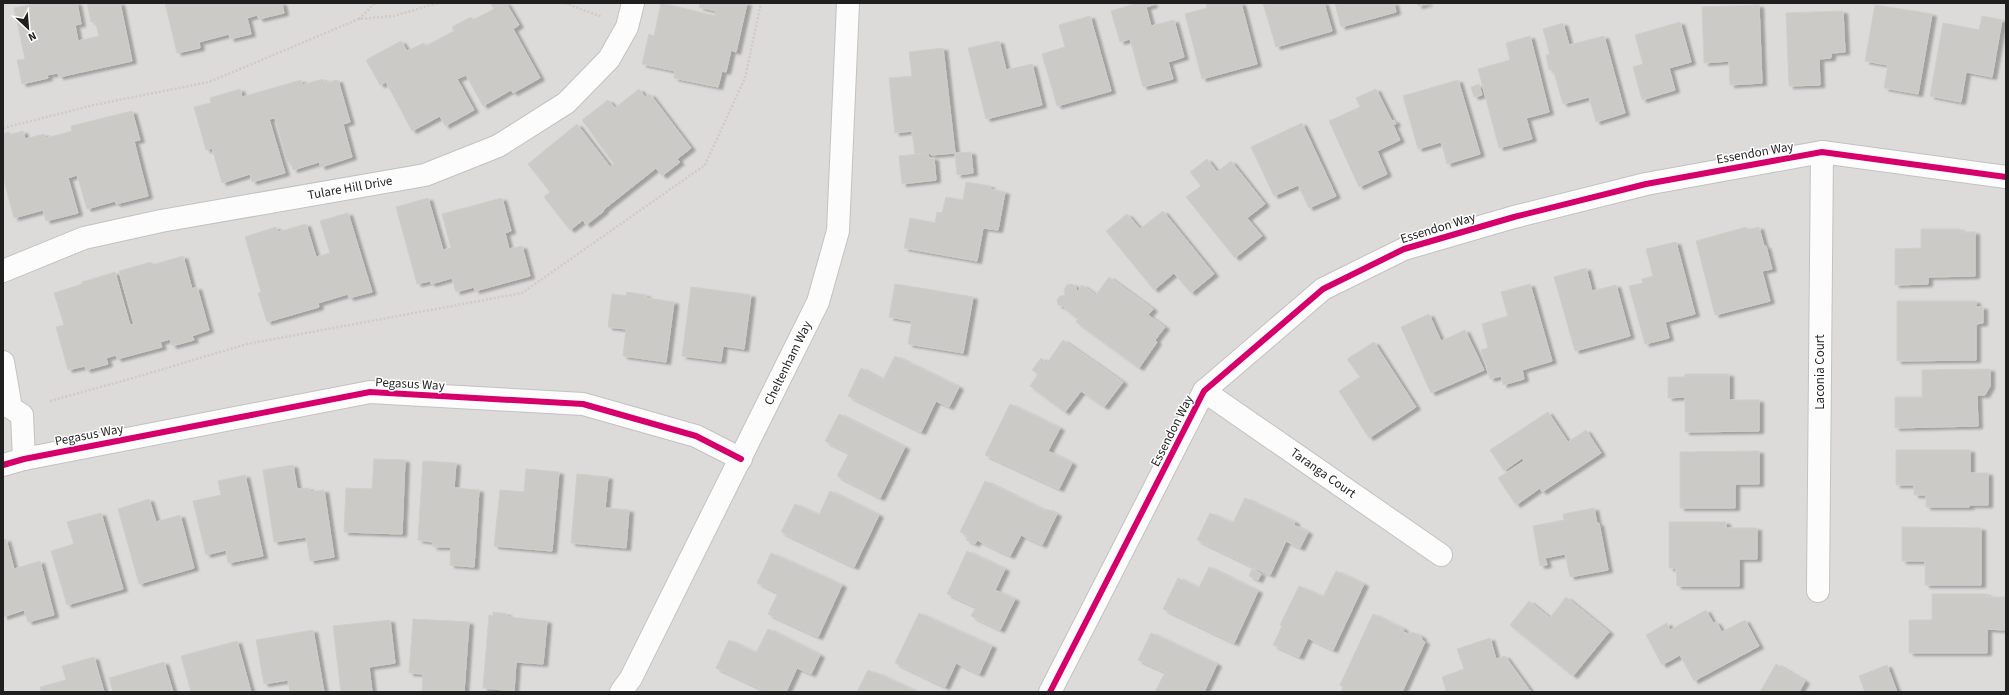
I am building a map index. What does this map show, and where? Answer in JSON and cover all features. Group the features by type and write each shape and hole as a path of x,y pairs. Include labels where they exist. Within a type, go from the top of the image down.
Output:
{"street":[{"name":"Tulare Hill Drive","path":"3,271 84,238 161,221 425,175 498,146 566,103 609,59 627,26 633,3"},
{"name":"Cheltenham Way","path":"621,692 631,678 818,302 838,231 848,3"},
{"name":"Essendon Way","path":"1050,692 1204,392 1323,289 1404,249 1514,217 1646,184 1822,152 2006,177"},
{"name":"Laconia Court","path":"1818,591 1822,152"},
{"path":"3,362 11,408 22,415 24,459"},
{"name":"Pegasus Way","path":"3,466 24,459 370,392 583,404 696,436 741,459"},
{"name":"Taranga Court","path":"1204,392 1441,555"}],"path":[{"path":"359,19 375,3"},
{"path":"3,128 94,106 209,82 359,19 394,16 438,3"},
{"path":"565,3 627,26"},
{"path":"50,401 134,378 247,344 522,293 705,165 745,78 761,3"}],"shaded area":[{"path":"3,3 2006,3 2006,692 3,692"}],"building":[{"path":"40,3 77,3 81,24 75,25 78,41 99,36 95,21 91,22 87,3 120,3 132,61 59,77 58,73 47,75 48,78 22,84 17,60 25,59 14,8"},
{"path":"165,3 282,3 284,13 259,19 257,15 247,18 251,34 230,39 229,34 199,42 200,48 177,53"},
{"path":"506,3 519,25 513,29 540,78 513,93 511,90 483,106 466,75 457,79 474,110 445,126 440,116 412,131 386,82 380,85 366,60 401,41 407,51 424,43 426,46 454,31 452,27 471,17 473,20 494,9 491,4"},
{"path":"661,3 715,16 716,11 699,7 700,4 696,3 747,3 736,52 731,50 726,72 722,71 718,87 674,78 675,71 642,64 649,34 654,36"},
{"path":"1138,3 1153,3 1153,5 1146,7 1151,26 1174,20 1184,57 1168,62 1173,79 1143,87 1130,39 1120,42 1111,11"},
{"path":"1206,3 1241,3 1257,64 1202,79 1185,14 1207,8"},
{"path":"1263,3 1324,3 1332,31 1276,47"},
{"path":"1335,3 1394,3 1396,12 1341,27"},
{"path":"1417,3 1428,3 1418,6"},
{"path":"1759,5 1762,83 1730,85 1729,61 1704,63 1702,7"},
{"path":"1875,5 1932,14 1918,94 1884,88 1888,65 1865,61"},
{"path":"1843,11 1845,52 1831,53 1831,58 1819,59 1820,85 1789,86 1786,13"},
{"path":"1090,16 1111,91 1057,106 1042,54 1065,47 1059,25"},
{"path":"1982,16 2002,20 1992,77 1966,72 1961,102 1930,96 1943,23 1979,30"},
{"path":"1680,22 1691,62 1669,68 1675,90 1642,100 1633,67 1643,64 1635,35"},
{"path":"1563,23 1569,45 1604,36 1625,113 1596,122 1589,97 1563,104 1553,69 1549,70 1546,55 1549,55 1549,51 1543,29"},
{"path":"1530,36 1549,112 1526,118 1532,139 1499,148 1478,69 1510,60 1506,43"},
{"path":"999,41 1006,70 1032,64 1042,105 986,119 968,48"},
{"path":"943,48 955,153 931,155 930,153 915,154 912,131 895,133 889,78 912,76 909,52"},
{"path":"323,79 324,83 338,80 350,122 343,124 352,157 321,167 319,162 293,170 291,161 287,162 275,118 269,119 285,173 252,182 250,174 222,183 212,148 206,150 194,107 211,103 210,98 240,89 242,97 301,80 302,85"},
{"path":"1458,80 1480,154 1447,164 1441,142 1418,149 1403,96"},
{"path":"1479,84 1482,95 1474,97 1471,87"},
{"path":"639,89 645,97 650,94 691,148 677,159 680,162 662,176 656,168 586,225 583,220 570,230 544,197 550,192 528,164 577,124 610,167 614,164 582,120 608,100 615,108"},
{"path":"1376,89 1392,121 1394,120 1396,124 1393,125 1400,140 1377,151 1387,174 1359,187 1329,121 1360,107 1356,98"},
{"path":"132,111 140,140 134,141 148,196 116,204 115,201 87,209 77,175 68,178 78,213 46,221 43,210 14,218 3,177 3,134 9,132 10,135 23,131 25,139 44,134 46,138 72,131 71,126"},
{"path":"1302,123 1336,196 1309,208 1298,185 1274,196 1251,147"},
{"path":"971,152 973,173 957,175 955,153"},
{"path":"928,153 929,158 934,158 936,180 902,184 899,156"},
{"path":"1207,159 1217,172 1231,161 1265,204 1247,218 1262,236 1235,258 1186,197 1201,186 1190,172"},
{"path":"966,182 990,186 990,189 1005,192 998,230 983,228 977,261 904,248 910,218 935,223 937,212 942,213 946,197 963,200"},
{"path":"428,198 443,250 451,248 442,214 502,198 511,231 505,233 509,249 522,246 530,276 475,291 474,287 456,292 452,278 431,284 430,281 417,284 396,207"},
{"path":"1163,211 1214,274 1191,293 1174,273 1154,290 1106,231 1127,214 1140,229"},
{"path":"348,213 372,292 349,298 348,294 318,303 319,307 267,322 258,293 261,292 245,237 276,227 278,232 306,224 316,257 330,253 320,221"},
{"path":"1746,227 1747,230 1759,227 1764,246 1766,246 1772,269 1762,271 1770,301 1715,315 1696,241"},
{"path":"1921,229 1960,229 1960,232 1975,232 1975,276 1928,277 1928,284 1895,285 1895,249 1921,248"},
{"path":"1676,242 1695,314 1665,322 1669,338 1645,344 1629,286 1643,283 1642,279 1653,276 1646,249"},
{"path":"183,256 192,289 197,287 209,330 192,336 194,340 172,346 170,339 160,342 162,347 117,359 116,355 106,358 108,364 86,370 85,366 68,370 56,327 64,325 54,293 82,284 82,282 115,272 130,325 134,324 119,271 151,262 152,265"},
{"path":"1586,268 1592,291 1616,285 1630,336 1575,351 1554,277"},
{"path":"1109,277 1153,309 1148,315 1165,327 1155,340 1157,342 1139,368 1076,322 1078,319 1065,309 1066,307 1058,305 1057,300 1060,296 1065,295 1064,290 1067,285 1072,284 1076,287 1077,292 1082,285 1096,295"},
{"path":"895,284 973,297 963,353 908,344 912,321 889,317"},
{"path":"1530,284 1552,361 1522,370 1524,379 1503,385 1501,376 1490,379 1481,350 1488,348 1482,324 1508,316 1501,292"},
{"path":"691,287 751,295 744,349 723,346 721,361 682,356"},
{"path":"627,292 646,295 646,298 674,302 666,362 623,356 626,329 608,327 612,294 626,296"},
{"path":"1897,301 1976,301 1976,307 1983,307 1983,323 1976,324 1976,360 1897,361"},
{"path":"1429,314 1441,341 1465,330 1484,370 1431,393 1401,327"},
{"path":"1063,340 1123,382 1104,407 1081,391 1065,412 1030,386 1038,374 1032,370 1041,358 1047,363"},
{"path":"1374,342 1416,407 1369,438 1339,391 1360,377 1347,359"},
{"path":"895,356 959,387 949,407 936,401 921,432 848,396 861,368 883,380"},
{"path":"1990,369 1990,386 1985,395 1977,395 1978,426 1895,428 1895,397 1922,397 1922,370"},
{"path":"1685,374 1729,374 1729,400 1759,400 1759,431 1685,432 1685,397 1668,398 1668,377 1685,377"},
{"path":"1010,404 1060,428 1048,451 1072,463 1059,489 985,455"},
{"path":"1548,412 1568,442 1586,430 1601,453 1542,492 1540,488 1516,505 1498,478 1524,461 1522,458 1504,471 1490,450"},
{"path":"839,414 905,447 880,498 837,476 849,453 825,441"},
{"path":"1896,450 1970,450 1970,473 1988,473 1988,505 1970,505 1969,507 1926,507 1926,495 1914,495 1914,485 1896,485"},
{"path":"1759,451 1759,484 1735,484 1735,508 1680,508 1680,452"},
{"path":"374,459 405,460 402,534 344,532 346,488 372,489"},
{"path":"423,461 456,463 454,488 479,490 474,567 450,565 451,547 433,547 433,542 418,540"},
{"path":"293,465 297,489 309,488 310,492 324,490 334,557 310,561 306,537 274,542 263,470"},
{"path":"526,469 559,472 552,551 494,546 500,490 524,492"},
{"path":"577,474 608,477 605,508 629,510 626,548 571,543"},
{"path":"245,475 263,556 228,563 226,550 206,555 193,501 221,495 218,481"},
{"path":"985,481 1046,511 1047,509 1057,514 1042,545 1021,535 1010,556 977,540 975,544 966,540 968,536 960,532"},
{"path":"830,491 879,515 854,567 781,532 795,504 819,515"},
{"path":"1245,498 1295,522 1294,525 1308,532 1300,548 1286,541 1270,575 1197,540 1210,513 1233,523"},
{"path":"149,499 156,522 180,515 194,568 139,584 118,509"},
{"path":"1594,508 1597,524 1599,523 1608,570 1570,577 1565,554 1545,558 1547,565 1540,566 1533,526 1564,520 1563,514"},
{"path":"101,513 123,589 67,605 51,551 74,544 67,522"},
{"path":"1669,522 1726,522 1726,528 1757,528 1757,559 1739,559 1739,586 1677,586 1676,568 1669,568"},
{"path":"1902,527 1981,528 1981,585 1925,585 1925,561 1902,561"},
{"path":"6,539 14,569 40,561 54,615 28,622 24,610 3,617 3,540"},
{"path":"967,551 1005,569 995,590 1015,599 1000,630 971,616 976,607 947,594"},
{"path":"771,553 842,585 818,637 768,614 778,593 757,583"},
{"path":"1209,567 1258,591 1234,643 1163,609 1178,578 1199,588"},
{"path":"1252,569 1261,574 1258,580 1249,576"},
{"path":"1336,571 1364,584 1333,650 1308,638 1299,657 1273,645 1282,626 1280,625 1299,586 1323,597"},
{"path":"1932,594 1987,594 1987,597 2005,597 2005,630 1987,629 1987,653 1909,653 1909,620 1932,620"},
{"path":"1566,597 1609,632 1573,676 1510,625 1529,601 1550,618"},
{"path":"1706,610 1713,623 1716,622 1722,632 1745,620 1759,646 1694,681 1680,655 1662,665 1646,635 1667,623 1670,630"},
{"path":"493,612 507,614 507,617 547,621 543,664 516,662 514,691 483,688 489,615 493,616"},
{"path":"919,613 992,646 979,674 956,663 945,687 895,663"},
{"path":"1373,614 1404,629 1399,639 1401,639 1404,632 1408,634 1412,632 1421,636 1422,640 1425,642 1402,692 1341,692 1343,687 1340,685"},
{"path":"413,619 469,622 464,692 422,692 423,674 409,673"},
{"path":"390,620 395,663 369,667 372,692 341,692 333,626"},
{"path":"768,629 820,655 811,674 797,668 786,692 768,692 716,668 729,640 756,653"},
{"path":"313,630 324,692 290,692 288,680 264,684 256,640"},
{"path":"1151,633 1217,664 1204,692 1155,692 1165,672 1138,660"},
{"path":"1490,638 1496,659 1505,656 1531,692 1441,692 1446,690 1442,677 1464,669 1457,649"},
{"path":"237,641 251,692 191,692 181,656"},
{"path":"94,657 104,692 41,692 40,687 66,680 62,666"},
{"path":"164,662 173,692 113,692 109,678"},
{"path":"1776,664 1805,681 1799,692 1760,692"},
{"path":"1887,665 1897,692 1865,692 1859,676"},
{"path":"868,670 876,674 877,673 917,692 857,692"}],"cycle path":[{"path":"1050,692 1204,391 1323,289 1404,249 1514,217 1646,184 1822,152 2006,177"},
{"path":"3,465 24,459 370,392 583,404 696,436 741,459"}]}
